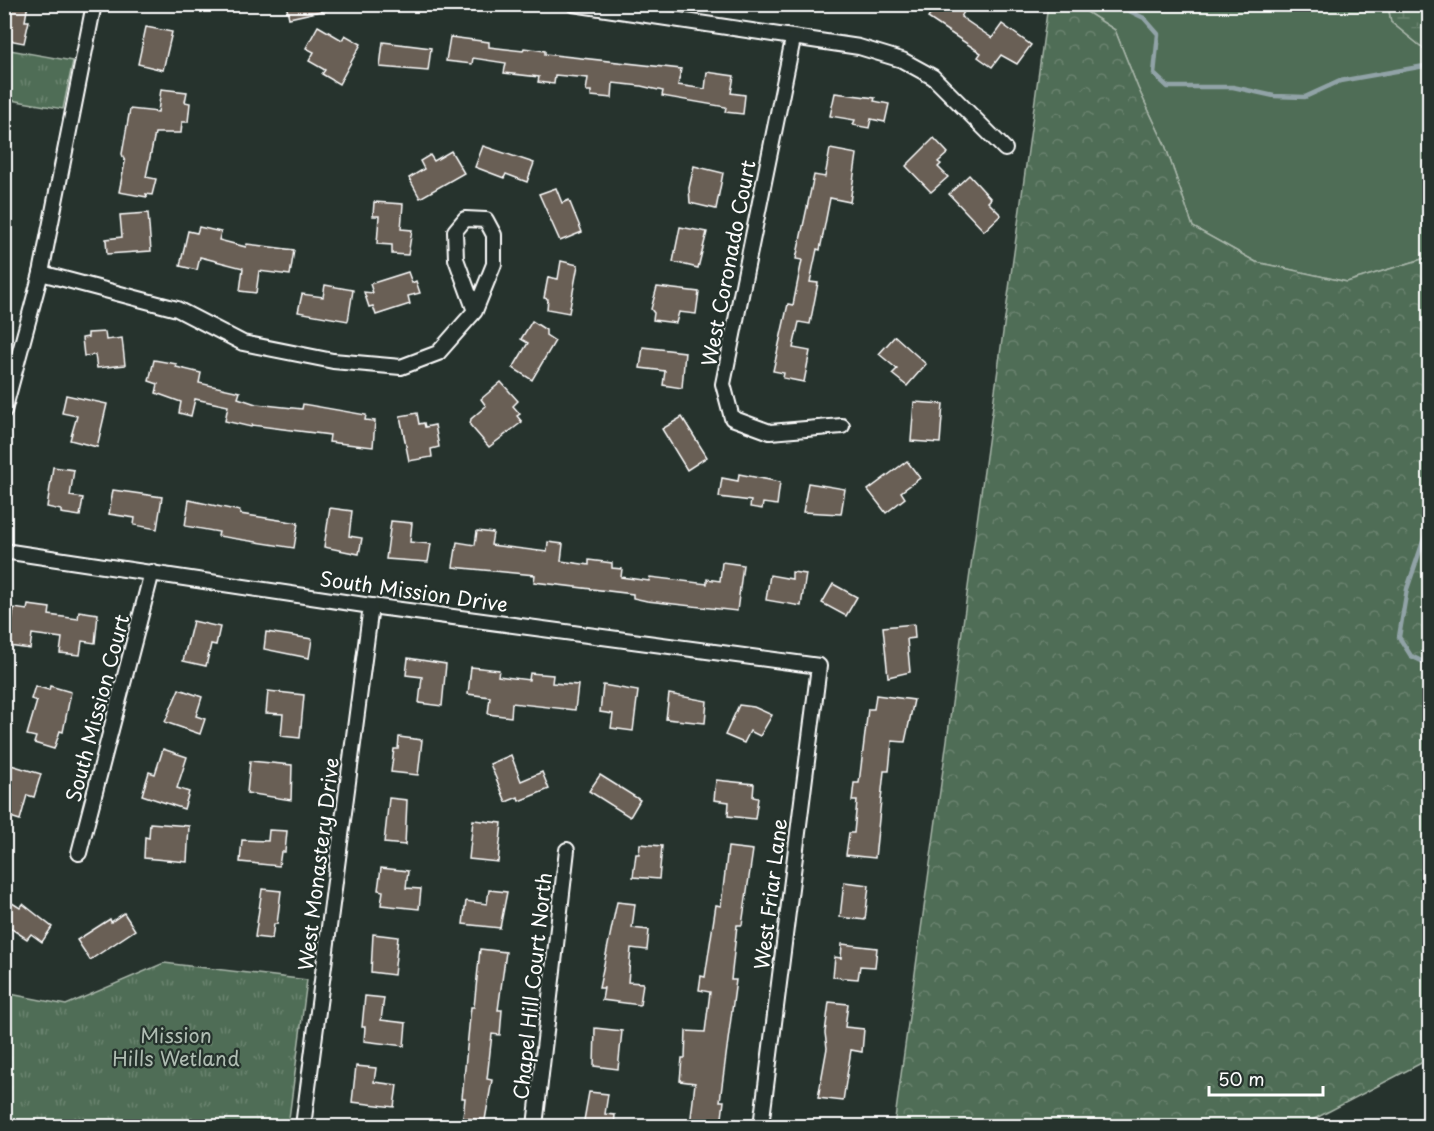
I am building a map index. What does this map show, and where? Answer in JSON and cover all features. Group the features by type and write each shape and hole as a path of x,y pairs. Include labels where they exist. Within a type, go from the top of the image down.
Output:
{"street":[{"path":"4,411 40,273 94,4"},
{"path":"573,4 793,39 859,47 902,60 933,77 1005,149"},
{"name":"West Coronado Court","path":"793,39 723,384 732,418 770,432 842,426"},
{"path":"40,273 177,309 243,343 333,360 401,367 438,353 475,311 494,264 494,235 486,220 465,219 455,231 456,259 475,311"},
{"name":"South Mission Drive","path":"4,550 372,606 819,666"},
{"name":"South Mission Court","path":"79,853 152,572"},
{"name":"West Monastery Drive","path":"303,1126 372,606"},
{"name":"West Friar Lane","path":"760,1126 819,666"},
{"name":"Chapel Hill Court North","path":"535,1126 567,850"}],"green space":[{"path":"1048,5 1076,5 1115,30 1138,88 1165,145 1193,227 1256,262 1347,282 1429,257 1429,1059 1301,1126 894,1126"},
{"path":"1076,5 1388,5 1391,22 1429,53 1429,257 1347,282 1256,262 1193,227 1165,145 1138,88 1115,30"},
{"path":"1388,5 1429,5 1429,53 1391,22"},
{"path":"4,49 73,61 63,109 5,99"},
{"name":"Mission Hills Wetland","path":"164,963 307,980 288,1126 5,1126 5,993 66,1005"}],"building":[{"path":"4,4 28,4 25,21 29,21 24,43 8,40 11,26 4,24"},
{"path":"286,4 326,4 326,10 289,18"},
{"path":"937,4 956,4 965,10 961,17 992,38 1002,24 1031,45 1017,64 1001,55 992,67 978,57 981,53 928,18"},
{"path":"318,26 342,40 345,35 361,44 339,84 322,74 325,70 309,61 314,52 306,48"},
{"path":"146,27 172,32 163,70 138,64"},
{"path":"450,37 489,42 489,47 523,51 524,48 545,51 545,54 681,69 678,85 705,89 707,72 734,76 731,93 745,95 743,114 725,112 726,107 662,96 663,91 641,86 613,83 612,98 591,96 591,91 586,91 588,78 555,75 554,84 538,82 539,77 504,73 506,63 473,58 472,64 446,61"},
{"path":"383,42 431,48 428,71 380,67"},
{"path":"161,89 187,92 185,102 190,103 188,122 182,122 181,133 155,133 146,177 156,179 152,195 146,194 147,197 119,192 125,162 122,154 130,109 158,112"},
{"path":"835,93 875,98 874,101 889,104 885,122 871,119 869,128 853,125 855,120 830,116"},
{"path":"934,138 948,153 938,162 941,164 938,167 948,177 931,192 906,166"},
{"path":"483,146 534,163 527,182 506,174 504,178 475,167"},
{"path":"830,149 857,154 850,202 830,198 820,250 817,249 810,282 818,283 810,324 799,322 793,348 810,351 804,382 783,378 784,373 773,371 788,304 793,305 802,260 796,259 814,175 825,177"},
{"path":"451,151 464,173 420,198 409,178 424,169 420,161 430,155 434,161"},
{"path":"694,166 723,173 716,209 690,203 689,188"},
{"path":"969,175 991,199 988,202 1001,215 984,231 949,194"},
{"path":"556,188 562,203 569,200 582,232 560,241 539,194"},
{"path":"374,202 403,204 401,229 412,230 408,255 392,254 392,245 377,244 379,216 373,216"},
{"path":"148,213 151,251 107,254 106,239 122,237 120,215"},
{"path":"199,227 221,232 219,240 246,247 247,244 294,250 290,275 259,271 256,293 240,291 243,268 200,257 197,270 180,266 188,231 197,233"},
{"path":"680,227 707,232 698,268 673,262"},
{"path":"561,261 578,265 569,313 547,309 548,299 544,298 548,277 558,279"},
{"path":"408,272 412,283 416,281 420,293 408,296 410,304 376,315 373,306 369,307 364,292 373,293 370,284"},
{"path":"325,285 353,290 348,321 298,312 302,294 323,297"},
{"path":"657,287 699,292 696,314 679,312 676,323 653,320 654,313 651,309"},
{"path":"532,321 546,330 546,335 555,341 532,380 513,368 528,343 521,339"},
{"path":"105,332 106,340 122,338 125,365 97,368 95,355 84,356 82,338 88,337 88,333"},
{"path":"895,336 926,364 907,386 892,374 897,369 879,354"},
{"path":"643,347 685,352 682,388 663,385 665,371 640,368"},
{"path":"154,360 177,364 176,367 201,373 199,383 240,392 238,398 256,404 302,409 303,404 366,415 365,420 375,421 373,447 329,442 330,435 252,425 251,427 225,421 228,406 195,399 191,416 179,413 181,402 156,393 158,384 149,381"},
{"path":"501,382 518,401 513,406 520,414 517,416 522,422 489,447 470,425 471,419 486,406 481,399"},
{"path":"66,395 107,404 97,447 70,440 77,416 62,413"},
{"path":"914,402 943,404 940,443 911,441"},
{"path":"417,413 419,424 424,423 425,427 435,425 439,447 431,449 432,457 409,461 400,416"},
{"path":"682,417 707,457 687,470 662,429"},
{"path":"907,461 920,478 901,492 905,498 886,513 868,490"},
{"path":"53,467 74,470 70,496 83,498 80,516 61,513 61,510 47,507"},
{"path":"739,474 780,482 777,505 763,503 762,509 750,507 751,501 719,497 722,478 738,481"},
{"path":"808,483 845,489 841,514 803,512"},
{"path":"113,490 162,497 157,529 134,525 135,518 109,514"},
{"path":"189,500 240,511 240,514 298,523 294,548 218,536 219,532 185,526"},
{"path":"330,508 352,511 349,536 362,538 359,554 324,547"},
{"path":"391,521 412,523 410,542 431,544 428,562 386,559"},
{"path":"477,531 493,533 491,545 547,552 548,542 563,544 561,561 589,565 589,560 612,563 612,568 622,569 621,577 649,581 650,577 707,584 707,579 720,581 722,562 743,565 737,611 647,601 633,598 633,594 534,582 535,575 453,567 457,542 475,545"},
{"path":"792,572 806,574 801,606 766,600 770,575 792,579"},
{"path":"833,584 857,597 846,616 822,603"},
{"path":"28,605 50,608 49,615 78,619 79,611 98,614 95,643 82,641 80,655 60,653 62,638 32,634 30,649 9,646 14,608 27,610"},
{"path":"193,621 220,627 216,645 211,644 206,666 183,661"},
{"path":"914,624 915,638 907,639 910,672 888,677 883,627"},
{"path":"266,632 312,639 309,658 264,649"},
{"path":"408,658 446,664 442,706 419,703 422,677 406,675"},
{"path":"471,667 499,670 498,676 529,680 530,673 553,675 552,683 578,685 575,710 512,703 511,717 488,714 490,697 468,694"},
{"path":"603,685 638,691 633,731 611,728 613,714 600,712"},
{"path":"35,686 49,690 50,686 71,692 63,732 60,731 54,749 34,743 36,737 27,735 37,701 31,699"},
{"path":"179,689 202,697 196,716 205,719 200,734 165,722"},
{"path":"268,691 304,695 300,738 281,736 283,714 266,713"},
{"path":"669,694 707,701 705,723 666,719"},
{"path":"876,695 914,700 905,742 892,741 889,771 884,771 875,858 846,855 849,833 854,833 857,801 852,801 854,783 859,783 868,709 874,709"},
{"path":"739,705 754,707 772,715 760,736 750,731 744,743 725,735"},
{"path":"399,737 422,740 418,775 391,772 394,749 398,749"},
{"path":"163,749 187,757 177,788 189,792 184,809 142,795 149,772 155,774"},
{"path":"511,755 521,781 542,772 549,789 519,801 518,797 506,802 490,764"},
{"path":"250,761 292,765 291,800 247,793"},
{"path":"11,765 41,774 34,797 27,795 20,820 4,815 4,786"},
{"path":"600,775 640,800 630,817 589,791"},
{"path":"716,780 754,784 753,797 758,798 755,819 728,816 729,802 714,800"},
{"path":"389,798 407,800 405,845 384,843"},
{"path":"473,820 502,823 498,862 469,859"},
{"path":"150,823 189,826 187,862 144,858 145,837 149,838"},
{"path":"269,830 287,831 285,852 281,852 279,866 240,862 242,840 268,841"},
{"path":"640,844 662,846 659,879 633,877 636,854 639,854"},
{"path":"728,847 753,850 742,925 737,925 731,980 736,980 720,1101 724,1101 721,1126 690,1126 695,1083 680,1081 682,1058 685,1058 686,1031 705,1032 710,992 699,990 701,976 705,977 716,905 721,906"},
{"path":"381,868 408,871 406,888 421,889 419,909 381,905 383,891 378,890"},
{"path":"844,882 869,885 865,920 840,917"},
{"path":"262,889 281,891 277,924 274,924 272,939 255,937"},
{"path":"489,890 507,892 500,928 463,924 466,901 487,904"},
{"path":"4,898 20,908 23,904 52,927 42,942 31,934 27,939 4,924"},
{"path":"617,902 635,904 632,928 649,930 647,950 631,948 628,982 643,983 640,1005 602,1000 604,988 599,988"},
{"path":"124,913 135,930 90,960 77,940"},
{"path":"373,934 398,937 394,975 371,972"},
{"path":"842,944 877,948 875,967 860,966 858,979 833,977 835,957 841,958"},
{"path":"480,949 506,952 498,1010 502,1010 500,1035 492,1034 487,1079 492,1080 485,1120 463,1118 465,1098 462,1098 471,1007 474,1007"},
{"path":"365,996 384,998 381,1020 406,1023 404,1046 364,1041 365,1027 362,1027"},
{"path":"829,1002 848,1004 845,1027 864,1029 862,1052 851,1050 843,1101 818,1098 827,1048 825,1033"},
{"path":"595,1028 622,1031 618,1069 594,1066"},
{"path":"356,1066 376,1068 374,1082 397,1085 394,1107 352,1102"},
{"path":"589,1092 608,1094 605,1114 615,1115 614,1126 583,1126"}],"waterway":[{"path":"1115,4 1144,18 1158,34 1154,74 1168,87 1233,87 1274,96 1305,97 1340,81 1430,65"},
{"path":"1430,521 1407,589 1399,637 1411,656 1430,665"}]}
